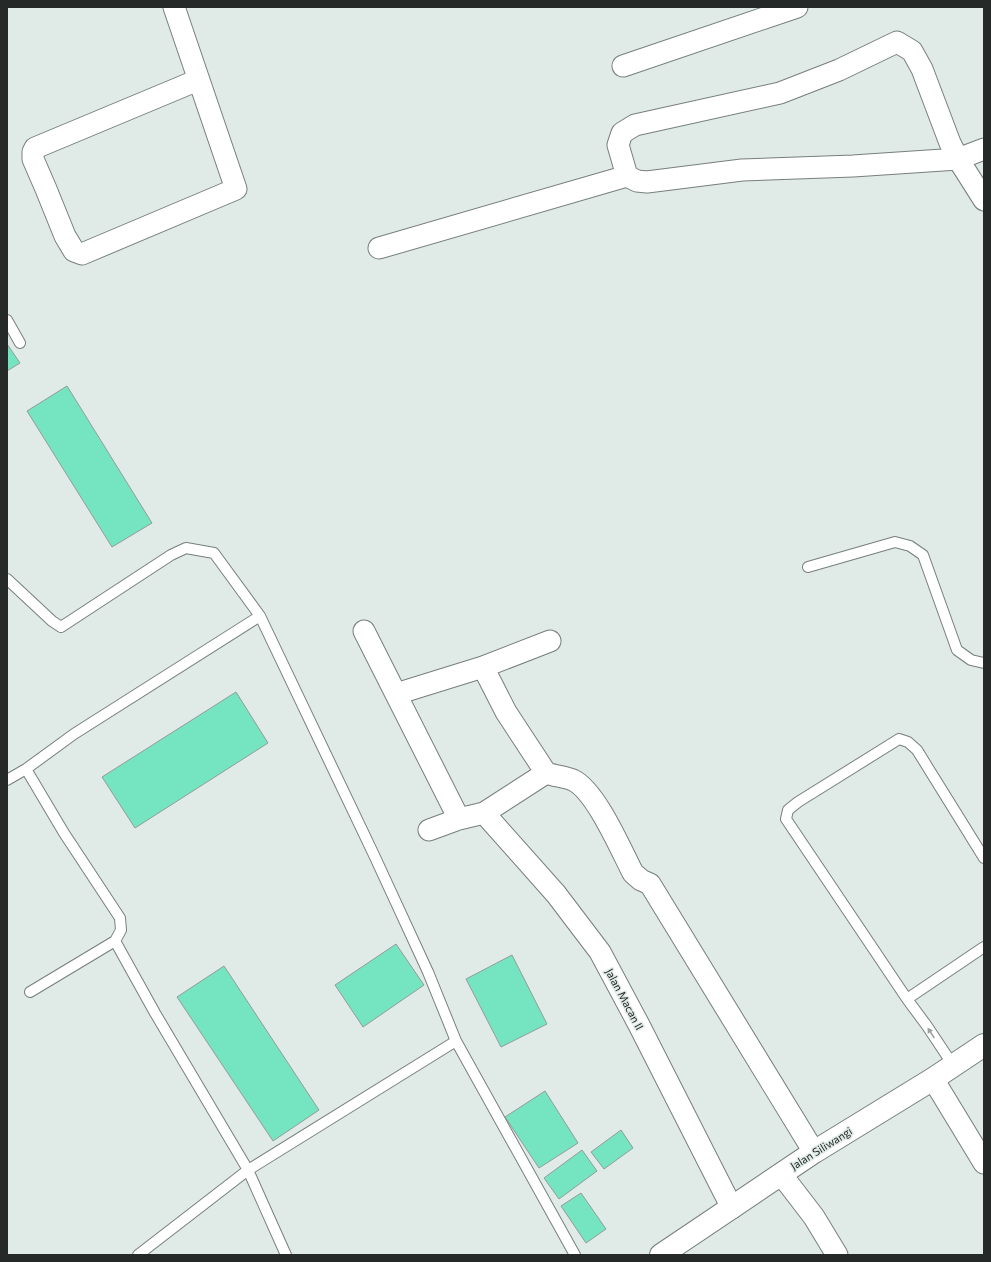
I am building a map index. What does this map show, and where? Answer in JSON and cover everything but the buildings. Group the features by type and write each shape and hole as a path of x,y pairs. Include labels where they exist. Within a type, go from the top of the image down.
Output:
{"street":[{"path":"174,7 236,189 82,254 77,253 65,236 33,159 33,152 35,148 198,80"},
{"path":"623,66 797,7"},
{"path":"627,176 618,145 622,133 635,125 780,93 839,70 897,42 912,51 922,69 950,143 958,159 984,200"},
{"path":"379,248 627,176 637,181 647,182 742,170 853,166 958,159 984,149"},
{"path":"364,631 459,819"},
{"path":"396,694 483,667 550,641"},
{"path":"483,667 506,712 546,774 573,780 585,788 595,801 633,873 641,880 650,884 814,1152"},
{"path":"429,830 459,819 484,813 546,774"},
{"name":"Jalan Macan II","path":"484,813 556,894 600,952 639,1024 732,1208"},
{"name":"Jalan Siliwangi","path":"661,1255 814,1152 933,1079 984,1045"},
{"path":"933,1079 984,1163"},
{"path":"781,1174 814,1217 837,1255"}],"lane":[{"path":"7,320 20,343"},
{"path":"808,567 895,542 910,546 923,555 957,650 970,660 984,662"},
{"path":"7,579 52,621 61,627 171,555 186,548 214,553 260,616 374,855 428,972 456,1040 575,1255"},
{"path":"7,780 26,769 74,734 260,616"},
{"path":"953,1065 927,1026 906,999 786,819 788,810 798,802 899,739 908,742 917,750 984,858"},
{"path":"26,769 64,833 120,918 121,930 115,941 30,992"},
{"path":"115,941 155,1013 248,1170 286,1255"},
{"path":"906,999 984,947"},
{"path":"138,1255 248,1170 456,1040"}]}
